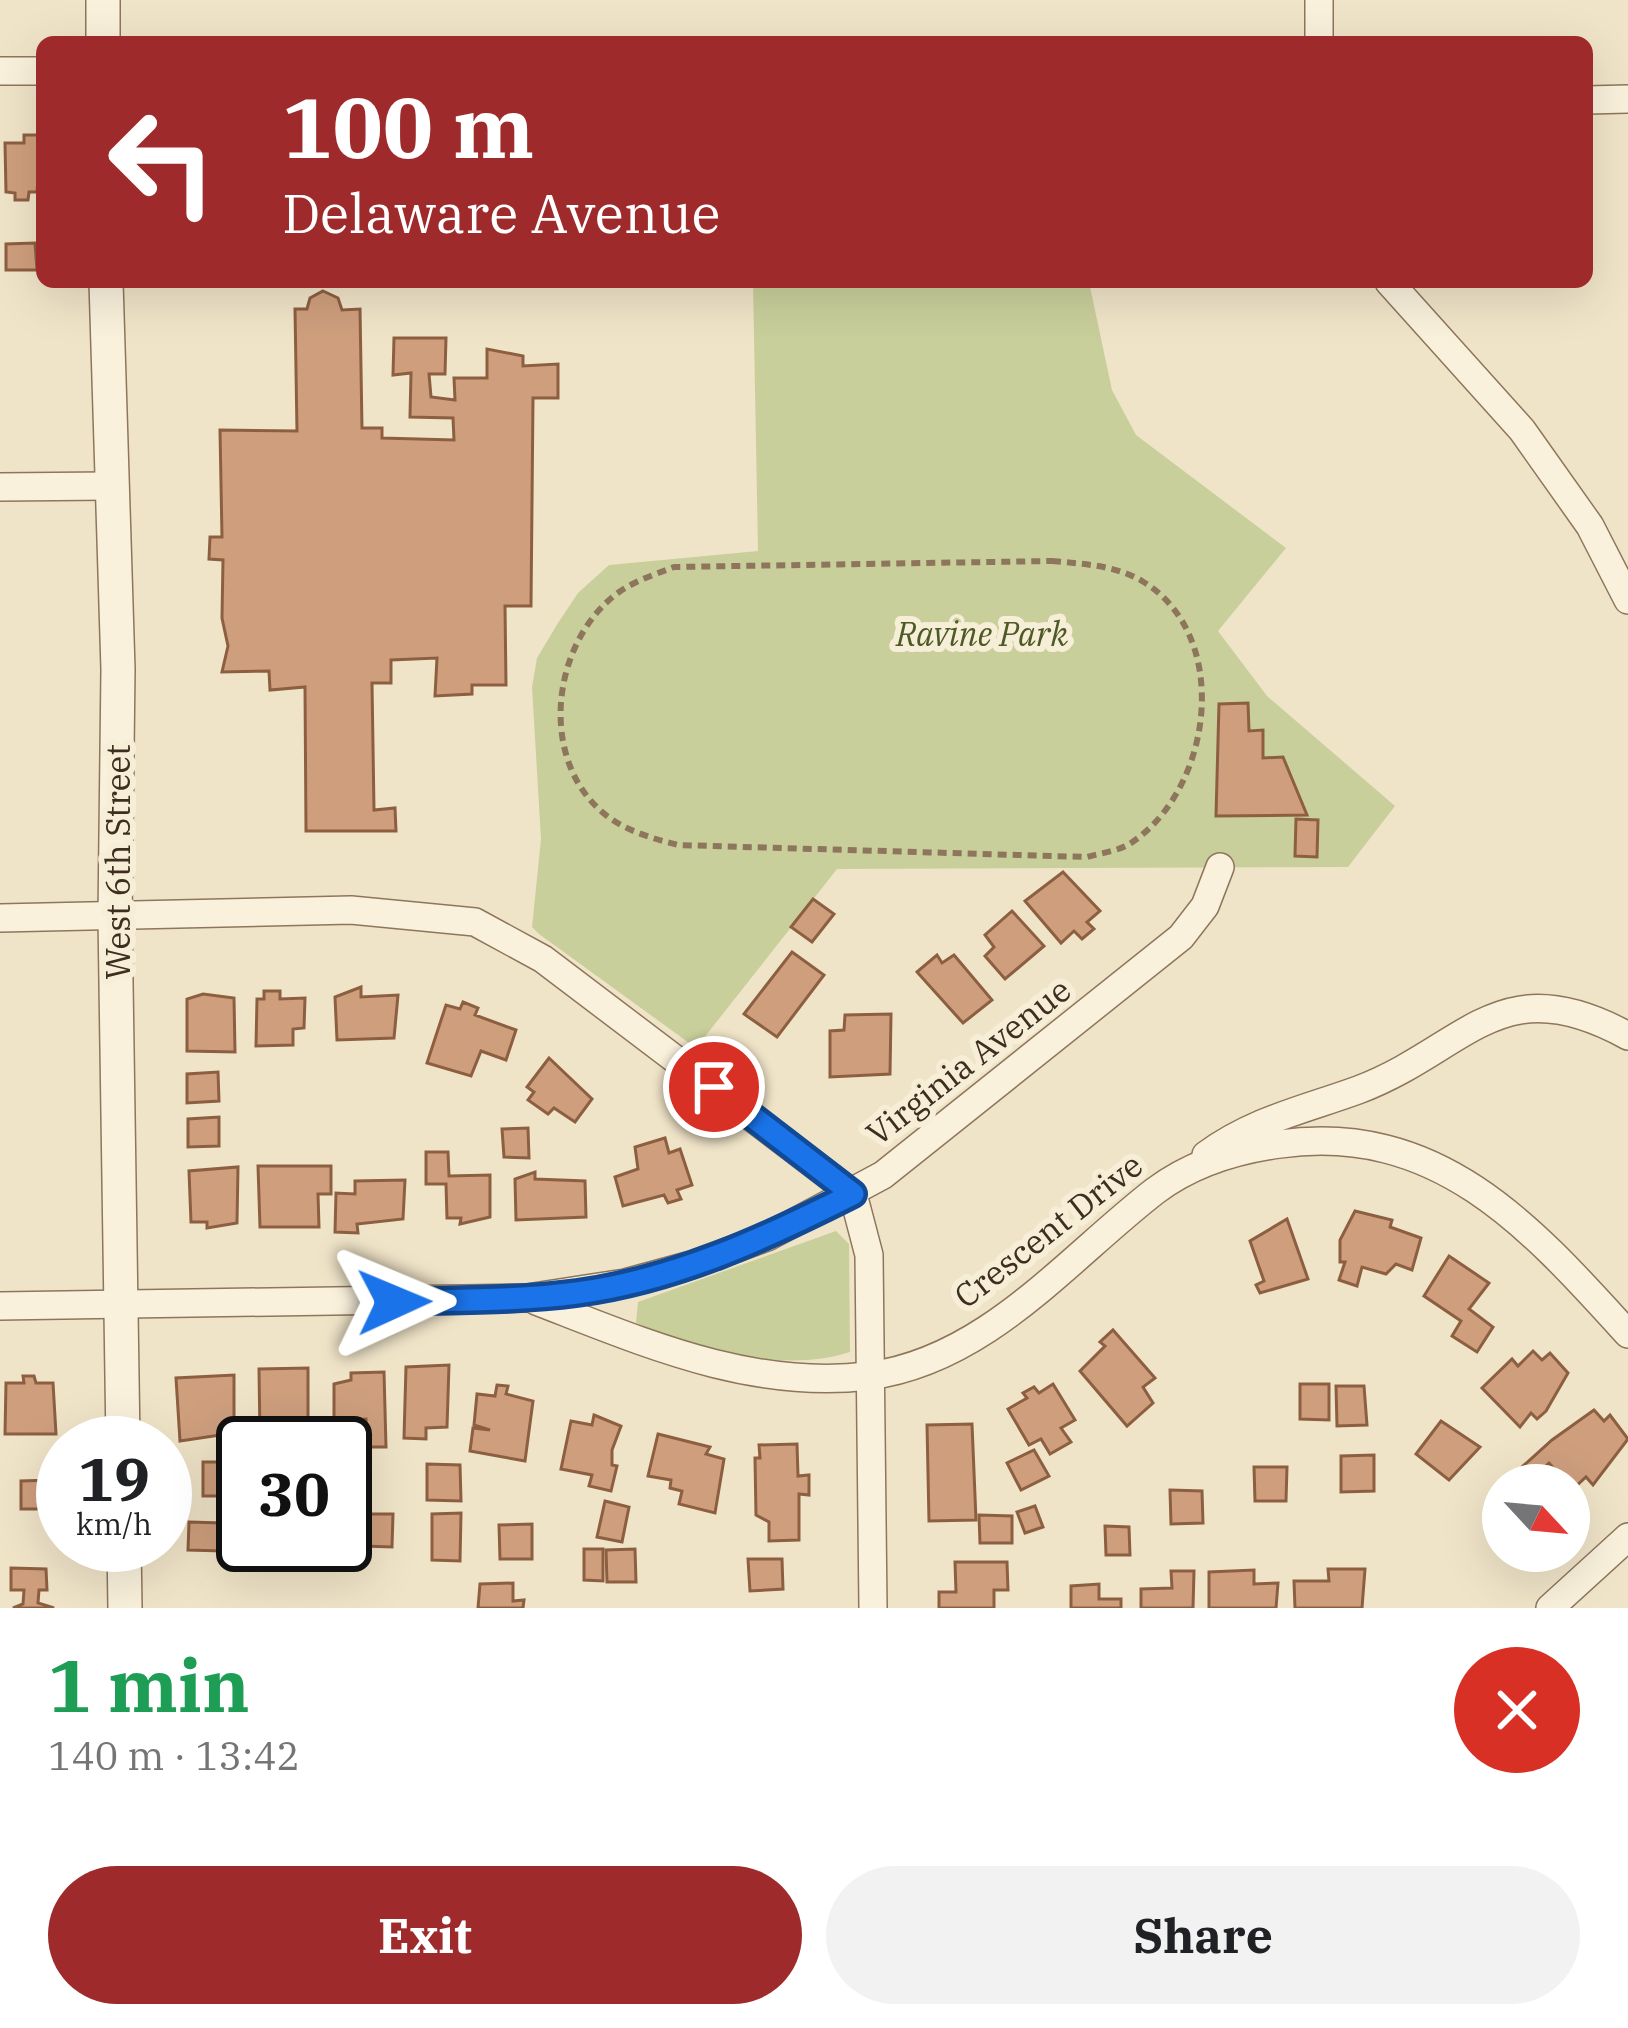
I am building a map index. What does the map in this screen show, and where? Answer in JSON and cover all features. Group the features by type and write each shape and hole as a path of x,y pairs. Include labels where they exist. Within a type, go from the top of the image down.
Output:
{"street":[{"path":"103,0 103,36"},
{"path":"1319,0 1319,36"},
{"path":"0,71 36,71"},
{"path":"1593,100 1628,99"},
{"name":"West 6th Street","path":"106,288 118,668 115,916 122,1416"},
{"path":"1394,288 1522,430 1590,526 1628,599"},
{"path":"0,487 109,487"},
{"name":"Virginia Avenue","path":"0,1306 527,1298 626,1283 691,1265 766,1237 853,1194 932,1139 1181,937 1205,906 1220,867"},
{"path":"0,918 351,910 475,922 543,959 853,1194 869,1255 873,1608"},
{"path":"1191,1166 1241,1129 1389,1076 1494,1015 1556,1007 1628,1036"},
{"name":"Crescent Drive","path":"527,1298 699,1363 784,1376 872,1376 985,1330 1191,1166 1264,1146 1340,1138 1414,1156 1454,1175 1520,1221 1628,1334"},
{"path":"1550,1608 1628,1537"},
{"path":"124,1572 125,1608"}],"path":[{"path":"1052,560 1102,566 1143,582 1157,594 1184,619 1199,654 1202,698 1193,756 1155,823 1127,846 1087,857 722,849 640,835 603,814 579,788 563,749 560,701 568,663 589,623 625,588 674,567 1052,560"}],"green space":[{"name":"Ravine Park","path":"753,288 1090,288 1112,390 1136,435 1286,548 1218,631 1267,696 1395,806 1348,867 837,869 696,1048 532,927 541,839 532,687 537,658 558,623 578,593 609,565 758,551"},
{"path":"836,1231 849,1244 850,1352 797,1360 742,1356 636,1323 638,1302"}],"building":[{"path":"24,135 36,135 36,192 29,192 28,200 15,200 15,193 6,192 5,143 24,143"},
{"path":"35,243 36,270 6,270 6,244"},
{"path":"323,291 338,298 342,310 360,309 362,428 382,428 382,438 454,440 453,418 410,417 411,373 393,375 394,338 446,338 445,374 429,374 431,397 455,400 454,378 487,378 487,349 523,356 523,366 558,364 558,398 533,398 531,606 505,606 506,685 472,685 472,694 435,696 437,658 391,660 391,683 372,683 374,810 395,808 396,831 306,831 305,687 270,690 269,671 222,672 228,646 222,618 223,560 209,559 210,537 222,537 220,430 297,431 295,309 307,309 310,298"},
{"path":"1248,703 1249,731 1263,730 1263,758 1283,757 1307,815 1216,816 1219,704"},
{"path":"1296,819 1318,820 1317,857 1295,856"},
{"path":"1063,872 1100,911 1087,922 1094,929 1082,939 1074,931 1061,943 1025,901"},
{"path":"813,899 834,914 812,942 791,927"},
{"path":"1012,911 1044,946 1005,979 985,956 994,947 985,935"},
{"path":"792,952 824,975 777,1037 744,1014"},
{"path":"937,955 942,963 954,955 992,1000 963,1023 917,972"},
{"path":"361,987 361,997 398,995 394,1038 337,1040 335,997"},
{"path":"264,991 280,991 280,999 305,998 304,1028 293,1029 293,1045 256,1046 257,999 264,999"},
{"path":"203,994 234,998 235,1052 187,1051 187,999"},
{"path":"463,1002 478,1008 475,1015 516,1030 506,1060 481,1051 471,1076 427,1063 446,1005 460,1009"},
{"path":"891,1014 890,1074 830,1077 830,1031 844,1030 845,1015"},
{"path":"549,1058 592,1099 575,1122 554,1108 548,1114 528,1100 534,1092 527,1087"},
{"path":"218,1072 219,1101 187,1103 187,1074"},
{"path":"219,1117 219,1146 188,1147 188,1119"},
{"path":"528,1128 529,1158 504,1157 502,1129"},
{"path":"665,1138 669,1153 680,1149 692,1185 677,1190 681,1199 668,1203 664,1195 623,1206 615,1177 638,1169 635,1147"},
{"path":"426,1152 448,1152 449,1176 490,1175 490,1217 460,1224 461,1218 447,1218 446,1184 426,1184"},
{"path":"258,1166 331,1166 331,1194 318,1194 319,1227 260,1227"},
{"path":"238,1167 237,1223 207,1228 207,1222 191,1222 189,1171"},
{"path":"535,1172 535,1179 585,1181 586,1217 516,1220 515,1179"},
{"path":"405,1180 403,1219 357,1224 358,1233 335,1232 336,1193 355,1194 355,1181"},
{"path":"1355,1211 1392,1220 1390,1227 1421,1238 1412,1270 1396,1264 1386,1274 1362,1267 1357,1286 1339,1280 1345,1262 1340,1262 1340,1240"},
{"path":"1287,1219 1308,1279 1260,1293 1256,1285 1264,1281 1250,1241"},
{"path":"1449,1256 1489,1283 1469,1309 1493,1327 1477,1352 1452,1336 1461,1321 1424,1296"},
{"path":"1113,1330 1155,1378 1143,1387 1153,1403 1127,1426 1080,1371 1105,1346 1100,1342"},
{"path":"1533,1351 1542,1360 1550,1353 1568,1373 1546,1411 1537,1419 1531,1413 1520,1427 1482,1388 1512,1359 1518,1366"},
{"path":"449,1365 447,1427 426,1428 426,1439 404,1438 406,1367"},
{"path":"308,1368 308,1416 260,1416 259,1369"},
{"path":"384,1372 386,1447 372,1447 372,1416 334,1416 334,1384 351,1380 351,1373"},
{"path":"234,1375 234,1416 216,1416 216,1436 192,1439 192,1416 178,1416 176,1378"},
{"path":"23,1376 34,1376 36,1383 53,1383 55,1416 36,1416 36,1434 5,1434 6,1383 24,1383"},
{"path":"1053,1384 1075,1420 1061,1428 1071,1442 1050,1454 1041,1439 1029,1445 1008,1409 1027,1398 1023,1393 1034,1387 1039,1393"},
{"path":"1300,1384 1329,1384 1329,1420 1300,1419"},
{"path":"497,1385 508,1386 506,1394 533,1401 525,1461 470,1451 473,1428 490,1430 474,1425 477,1394 495,1396"},
{"path":"1336,1386 1364,1386 1367,1425 1337,1426"},
{"path":"1594,1410 1604,1421 1610,1415 1628,1439 1593,1485 1590,1464 1525,1464"},
{"path":"594,1415 621,1426 612,1450 612,1465 617,1466 611,1491 589,1486 592,1475 561,1469 571,1421 592,1425"},
{"path":"1441,1421 1480,1447 1449,1480 1416,1454"},
{"path":"972,1424 976,1520 929,1521 927,1425"},
{"path":"658,1434 710,1447 706,1454 724,1459 715,1513 679,1504 682,1491 670,1488 671,1480 648,1476"},
{"path":"797,1444 798,1476 809,1475 809,1495 799,1494 799,1540 769,1541 769,1522 756,1515 755,1458 760,1458 759,1445"},
{"path":"1034,1450 1049,1476 1021,1490 1007,1463"},
{"path":"1374,1455 1374,1491 1341,1492 1341,1456"},
{"path":"203,1462 216,1462 216,1496 203,1496"},
{"path":"427,1464 460,1465 461,1501 427,1500"},
{"path":"1254,1467 1287,1467 1286,1501 1255,1501"},
{"path":"36,1480 36,1509 21,1509 21,1481"},
{"path":"1170,1490 1202,1491 1203,1523 1171,1524"},
{"path":"605,1501 629,1507 622,1542 597,1537"},
{"path":"1035,1506 1043,1527 1025,1533 1017,1512"},
{"path":"461,1513 460,1561 432,1560 432,1514"},
{"path":"372,1514 393,1514 392,1547 372,1546"},
{"path":"979,1515 1012,1516 1012,1543 980,1543"},
{"path":"192,1522 216,1523 216,1551 192,1550"},
{"path":"532,1524 532,1559 500,1559 499,1525"},
{"path":"1105,1526 1129,1527 1130,1555 1106,1555"},
{"path":"584,1549 603,1549 603,1581 584,1580"},
{"path":"635,1549 636,1582 607,1582 606,1550"},
{"path":"748,1559 782,1559 783,1589 750,1591"},
{"path":"955,1562 1007,1562 1008,1590 994,1590 994,1608 939,1608 939,1592 956,1592"},
{"path":"11,1568 46,1572 47,1590 39,1590 38,1603 54,1608 13,1608 23,1604 24,1590 11,1590"},
{"path":"1328,1569 1365,1569 1362,1608 1295,1608 1294,1581 1329,1581"},
{"path":"1254,1570 1254,1584 1278,1583 1276,1608 1209,1608 1209,1572"},
{"path":"1171,1571 1194,1571 1193,1608 1141,1608 1141,1589 1172,1588"},
{"path":"513,1583 513,1601 524,1600 523,1608 478,1608 480,1584"},
{"path":"1099,1584 1099,1599 1121,1599 1121,1608 1071,1608 1071,1586"}],"route":[{"path":"394,1302 527,1298 626,1283 766,1237 853,1194 714,1087"}]}
